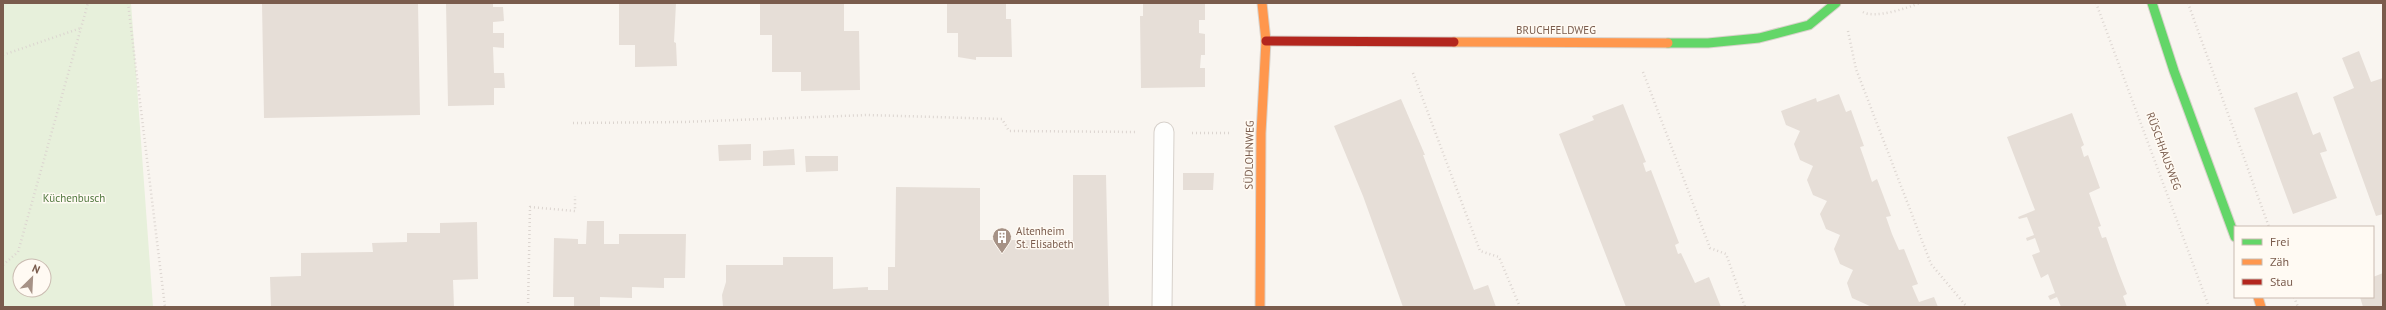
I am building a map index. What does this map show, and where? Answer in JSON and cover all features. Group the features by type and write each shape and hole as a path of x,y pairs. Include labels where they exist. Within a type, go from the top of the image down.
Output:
{"street":[{"name":"SÜDLOHNWEG","path":"1260,307 1261,134 1266,41 1262,3"},
{"name":"BRUCHFELDWEG","path":"1266,41 1708,43 1759,38 1809,24 1836,3"},
{"path":"2152,3 2174,72 2234,234"}],"lane":[{"path":"1162,307 1164,132"}],"path":[{"path":"3,265 18,252 88,3"},
{"path":"128,3 165,307"},
{"path":"1862,11 1868,15 1901,10 1920,3"},
{"name":"RÜSCHHAUSWEG","path":"2096,3 2209,307"},
{"path":"2188,3 2268,226"},
{"path":"1847,25 1856,69 1931,264 1967,307"},
{"path":"3,55 81,28"},
{"path":"1401,41 1480,251 1499,256 1520,307"},
{"path":"1632,42 1710,248 1726,254 1745,307"},
{"path":"573,123 683,122 868,115 1002,119 1009,132 1164,132 1261,134"},
{"path":"528,307 530,207 575,211 574,196"}],"green space":[{"name":"Küchenbusch","path":"3,3 131,3 153,307 3,307"}],"building":[{"path":"262,3 418,3 420,115 264,118"},
{"path":"446,3 493,3 493,7 503,7 504,21 493,22 493,33 504,33 504,48 493,47 494,73 504,73 505,88 494,88 494,105 448,106"},
{"path":"619,3 676,3 674,42 676,43 677,66 635,67 635,45 619,45"},
{"path":"760,3 844,3 844,31 859,31 860,90 801,91 801,72 772,72 772,35 760,35"},
{"path":"947,3 1006,3 1006,19 1011,19 1012,57 976,57 976,60 958,57 958,33 947,33"},
{"path":"1143,3 1205,3 1205,20 1199,20 1199,33 1205,34 1205,55 1201,55 1200,68 1205,68 1205,87 1141,88 1140,16 1143,16"},
{"path":"2359,51 2371,82 2383,78 2383,214 2376,216 2333,97 2354,88 2342,58"},
{"path":"2297,92 2313,135 2320,132 2327,151 2320,153 2337,198 2293,214 2254,108"},
{"path":"1839,94 1846,112 1851,110 1864,146 1860,147 1872,182 1877,179 1891,216 1886,217 1892,234 1899,250 1904,249 1918,284 1912,286 1919,302 1934,297 1938,307 1872,307 1852,298 1847,283 1853,270 1840,264 1834,249 1840,235 1826,229 1820,214 1827,201 1813,195 1807,180 1813,166 1800,160 1794,144 1800,131 1786,125 1781,111 1816,98 1817,102"},
{"path":"1401,99 1425,155 1423,155 1474,290 1488,285 1496,307 1403,307 1363,196 1334,126"},
{"path":"1623,104 1646,162 1643,163 1646,172 1651,170 1679,243 1675,245 1678,254 1681,253 1695,283 1709,277 1721,307 1626,307 1559,134 1594,120 1592,116"},
{"path":"2072,113 2084,145 2081,147 2084,157 2088,155 2100,188 2089,193 2101,226 2098,227 2102,238 2106,237 2127,294 2123,296 2127,307 2061,307 2057,297 2050,300 2048,296 2055,293 2048,274 2041,278 2032,255 2040,252 2035,238 2027,241 2026,238 2034,235 2027,217 2019,219 2018,217 2035,210 2007,137"},
{"path":"751,144 751,160 719,161 718,145"},
{"path":"794,149 795,165 763,166 763,151"},
{"path":"805,156 838,156 838,171 806,172"},
{"path":"1183,173 1214,173 1213,190 1183,190"},
{"name":"Altenheim St. Elisabeth","path":"1073,175 1106,175 1109,307 723,307 722,295 726,282 726,265 783,265 783,257 833,257 833,289 868,287 868,290 888,290 888,267 895,267 896,187 980,188 980,240 1073,240"},
{"path":"587,221 604,221 604,244 619,244 619,234 686,234 685,278 664,278 664,288 632,287 632,298 600,297 600,307 574,307 574,297 553,297 554,238 578,239 578,244 586,244"},
{"path":"477,222 478,279 453,280 454,307 271,307 270,277 301,276 301,253 373,252 372,243 407,242 407,233 440,233 440,223"},
{"path":"2383,273 2383,307 2363,307 2360,298 2374,298 2374,277"}],"traffic: fast":[{"path":"1668,43 1708,43 1759,38 1809,25 1836,3"},
{"path":"2152,3 2174,71 2234,234"}],"traffic: slow":[{"path":"1260,307 1261,133 1266,41 1262,3"},
{"path":"1454,42 1668,43"},
{"path":"2258,298 2261,307"}],"traffic: jam":[{"path":"1266,41 1454,42"}],"place":[{"name":"Altenheim St. Elisabeth","path":"1002,254"}]}
